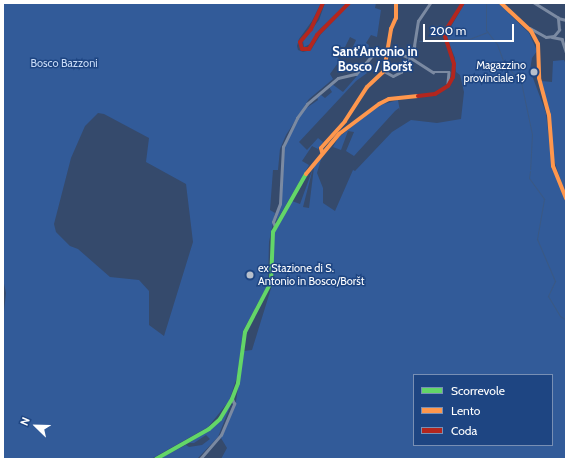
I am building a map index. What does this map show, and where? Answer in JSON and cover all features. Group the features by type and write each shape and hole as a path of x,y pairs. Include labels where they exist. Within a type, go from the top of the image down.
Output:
{"main road":[{"path":"323,3 311,29 300,42 302,50 309,49 317,35 349,3"},
{"path":"322,152 321,148 340,127 367,87 384,71 389,51 391,29 396,18 396,3"},
{"path":"156,459 209,429 220,418 232,400 238,383 245,332 270,287 271,241 275,227 305,175 322,152 339,134 383,101 435,94 448,86 453,77 454,64 444,33 463,3"},
{"path":"501,3 527,28 538,47 539,78 548,115 553,166 566,199"}],"street":[{"path":"384,71 393,76 398,75 416,39 418,21 430,3"},
{"path":"534,3 558,18 566,20"},
{"path":"527,28 546,37 552,36 559,30 558,18"},
{"path":"552,36 562,40 566,51"},
{"path":"275,227 274,222 280,204 283,147 297,118 307,104 338,78 356,74 376,51 389,51 408,56 433,72 449,72 448,86"},
{"path":"200,459 221,435 234,404 232,400"}],"green space":[{"name":"Bosco Bazzoni","path":"3,3 321,3 312,21 299,39 297,46 298,50 303,52 311,50 321,34 351,3 376,3 375,8 381,10 377,37 371,35 366,43 369,45 368,50 361,46 358,51 351,51 356,40 350,37 345,47 340,47 337,57 340,60 330,74 333,79 309,99 286,135 280,149 278,170 273,170 270,210 275,213 269,242 268,284 243,331 237,377 229,401 208,427 151,459 3,459 3,320 6,293 3,279","holes":["98,113 104,114 149,138 146,162 186,184 193,242 164,336 149,325 149,291 139,280 110,277 78,249 70,246 56,232 54,224 71,158 85,126"]},
{"path":"325,3 347,3 319,30 310,44 304,47 303,41 319,20"},
{"path":"465,3 498,3 529,33 537,51 532,58 530,70 546,113 552,167 566,202 566,459 221,459 227,448 221,438 236,401 244,351 252,350 273,282 274,233 292,201 300,204 313,168 303,207 309,208 314,167 322,156 317,173 323,188 323,203 335,211 353,170 355,171 392,132 411,120 437,123 461,119 464,92 460,75 456,72 455,58 446,35"},
{"path":"564,60 566,64 566,196 553,157 551,123 541,81 552,82 553,61"},
{"path":"363,69 367,73 356,81 299,142 307,150 318,138 323,142 318,149 312,146 302,161 309,165 276,222 281,201 284,149 297,120 305,109 318,100 317,97 321,95 325,98 332,92 329,87 332,84 343,92"},
{"path":"398,100 400,111 399,108 395,111 354,156 346,151 354,132 348,131 341,150 333,147 338,138 377,106"},
{"path":"231,404 218,437 197,459 159,459 186,445 189,447 202,445 210,439 206,435 194,443 189,443 216,425"}],"waterway":[{"path":"486,3 486,30 497,44 504,63 521,82 532,134 530,169"},
{"path":"448,39 469,39 487,32"},
{"path":"419,41 443,41"},
{"path":"530,171 529,178 544,199 537,239 555,281 548,296 560,316 566,320"}],"traffic: fast":[{"path":"156,459 209,429 220,419 232,399 238,383 245,332 271,282 273,232 306,174"}],"traffic: slow":[{"path":"322,152 321,148 345,121 367,87 384,71 391,29 396,18 396,3"},
{"path":"501,3 531,31 538,44 539,78 549,115 553,166 566,199"},
{"path":"306,174 339,134 379,104 389,99 418,96"}],"traffic: jam":[{"path":"323,3 311,29 300,42 302,49 309,49 317,35 349,3"},
{"path":"418,96 435,94 448,86 453,77 454,64 444,33 463,3"}],"place":[{"name":"Magazzino provinciale 19","path":"534,72"},
{"name":"ex Stazione di S. Antonio in Bosco/Boršt","path":"250,275"}],"district":[{"name":"Sant'Antonio in Bosco / Boršt","path":"375,60"}]}
